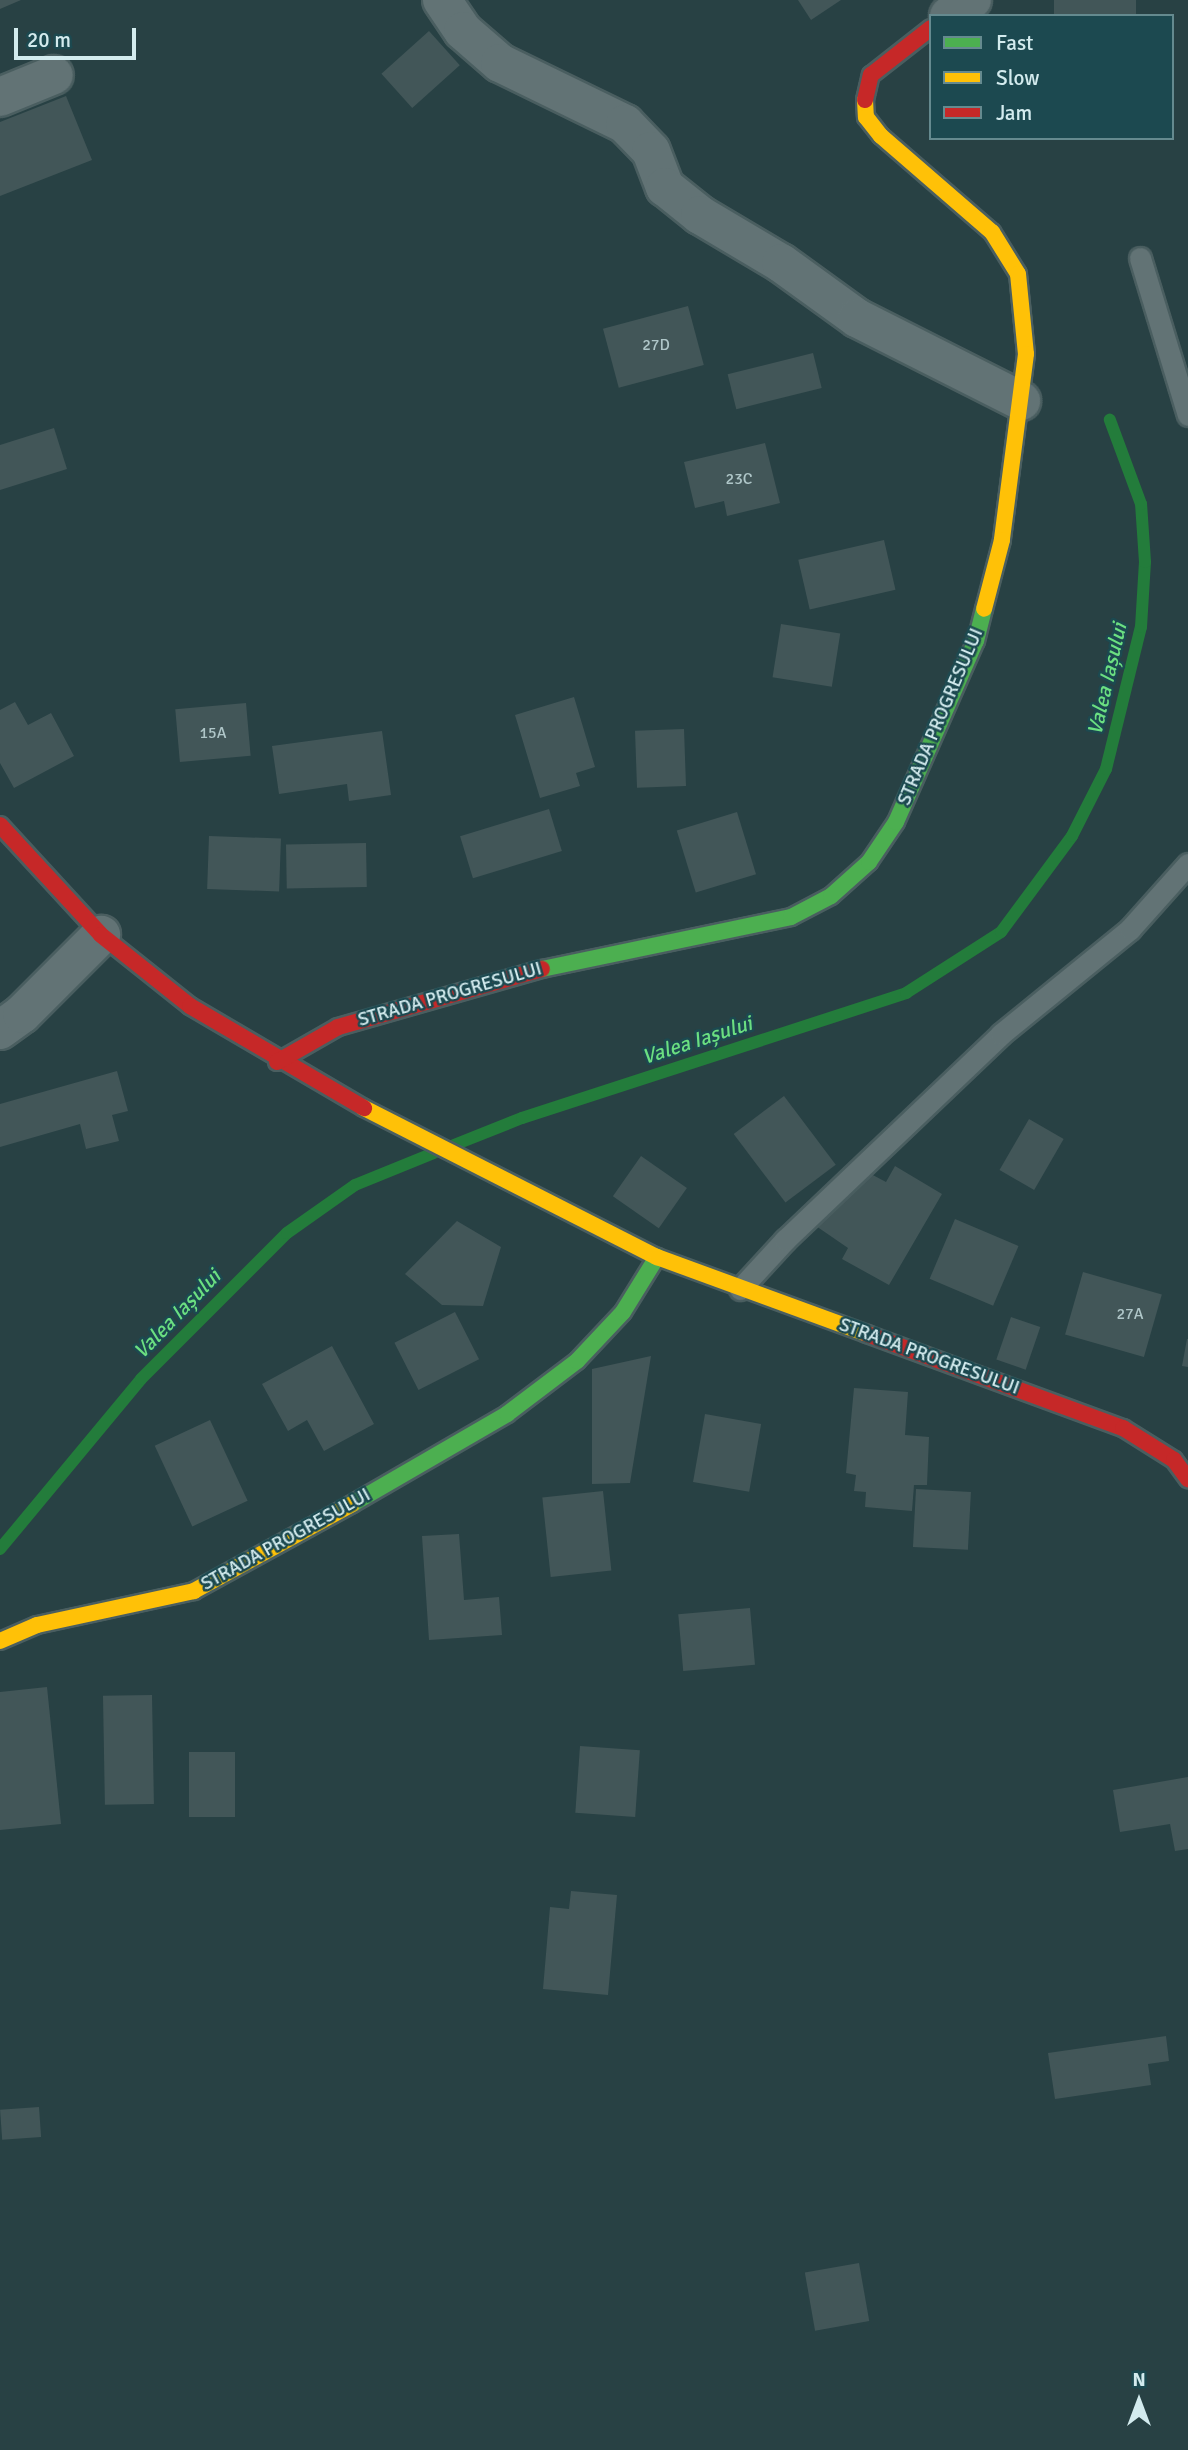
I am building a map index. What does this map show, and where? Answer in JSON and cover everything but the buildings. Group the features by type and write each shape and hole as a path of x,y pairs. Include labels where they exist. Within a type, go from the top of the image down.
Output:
{"street":[{"path":"442,0 463,31 500,62 625,124 651,151 665,187 700,215 781,264 857,318 1021,401"},
{"path":"952,14 972,0"},
{"name":"STRADA PROGRESULUI","path":"277,1062 338,1027 579,959 764,926 831,895 869,862 922,771 976,641 1002,540 1021,401 1026,318 1018,274 992,232 881,136 866,117 865,91 871,75 929,30"},
{"path":"0,97 54,75"},
{"name":"STRADA PROGRESULUI","path":"0,825 101,935 190,1006 277,1062 335,1094 657,1257 1123,1428 1183,1466"},
{"path":"0,1030 22,1014 101,935"},
{"name":"STRADA PROGRESULUI","path":"0,1641 37,1625 194,1591 376,1490 506,1413 577,1361 623,1312 657,1257"}],"lane":[{"path":"1140,258 1188,415"},
{"path":"740,1289 785,1240 1001,1034 1130,929 1188,864"}],"waterway":[{"name":"Valea Iașului","path":"454,1145 522,1118 906,993 1001,932 1072,836 1106,769 1141,627 1145,562 1141,504 1110,420"},
{"name":"Valea Iașului","path":"0,1549 141,1379 287,1233 355,1185 434,1153"}],"traffic: fast":[{"path":"542,969 791,917 831,896 869,862 896,822 976,641 984,609"},
{"path":"352,1504 507,1414 577,1361 623,1312 657,1257"}],"traffic: slow":[{"path":"865,100 866,117 881,136 992,232 1018,274 1026,354 1002,540 984,609"},
{"path":"364,1108 657,1257 867,1334"},
{"path":"0,1641 37,1625 194,1591 352,1504"}],"traffic: jam":[{"path":"865,100 871,75 929,30"},
{"path":"0,825 101,935 190,1006 364,1108"},
{"path":"277,1062 338,1027 542,969"},
{"path":"867,1334 1123,1428 1174,1460 1188,1479"}]}
